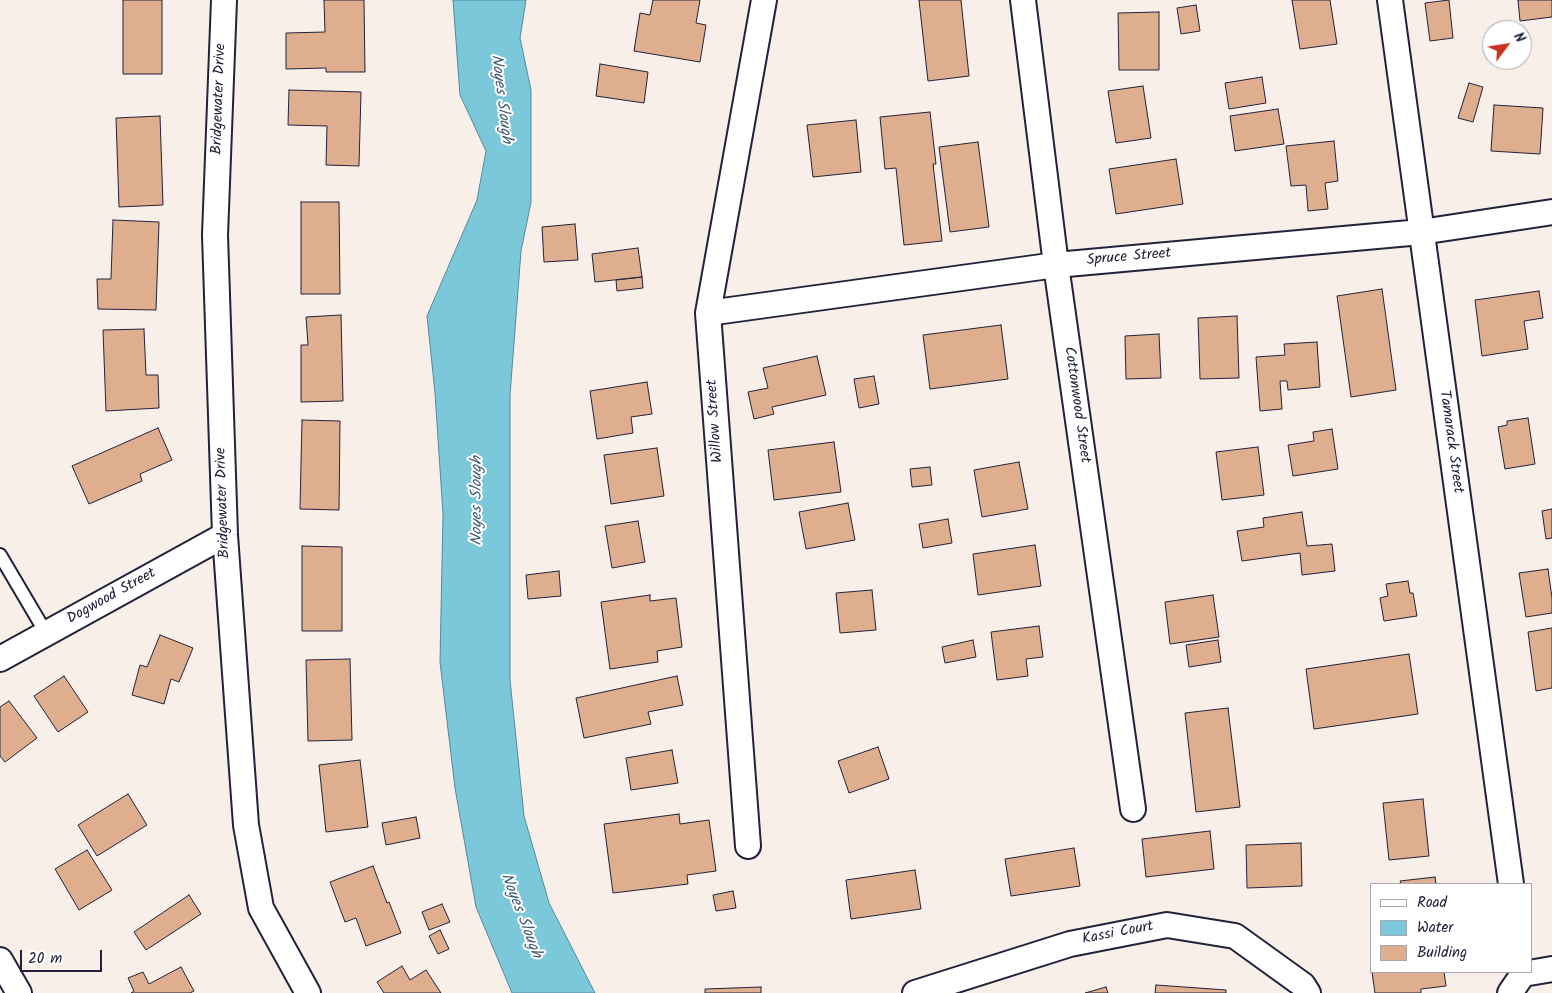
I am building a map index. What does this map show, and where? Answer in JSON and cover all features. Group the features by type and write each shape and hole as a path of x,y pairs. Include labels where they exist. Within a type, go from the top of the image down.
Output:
{"street":[{"name":"Bridgewater Drive","path":"224,0 215,235 225,535 246,825 261,908 308,993"},
{"name":"Willow Street","path":"748,846 708,312 764,0"},
{"name":"Cottonwood Street","path":"1023,0 1056,264 1133,810"},
{"name":"Tamarack Street","path":"1390,0 1511,883"},
{"name":"Spruce Street","path":"708,312 1056,264 1421,232 1552,212"},
{"name":"Dogwood Street","path":"0,659 225,535"},
{"name":"Kassi Court","path":"915,993 1070,944 1167,925 1235,936 1302,985 1308,993"},
{"path":"0,960 19,993"},
{"path":"1532,972 1552,969"},
{"path":"1510,993 1523,973"}],"lane":[{"path":"0,555 46,633"}],"water":[{"name":"Noyes Slough","path":"453,0 526,0 520,38 531,90 531,202 521,251 510,395 510,680 524,816 549,903 595,993 512,993 476,907 455,788 440,662 443,514 435,393 427,316 477,200 486,151 460,95"}],"building":[{"path":"123,0 162,0 162,74 123,74"},
{"path":"324,0 364,0 365,72 326,72 326,68 286,69 286,33 325,32"},
{"path":"653,0 700,0 696,23 706,25 700,62 634,51 640,13 650,15"},
{"path":"919,0 961,0 969,76 928,81"},
{"path":"1292,0 1330,0 1337,44 1300,49"},
{"path":"1449,0 1453,38 1430,41 1425,3"},
{"path":"1518,0 1552,0 1552,17 1520,20"},
{"path":"1196,5 1200,31 1181,34 1177,8"},
{"path":"1159,12 1159,70 1119,70 1118,13"},
{"path":"600,64 648,72 644,103 596,96"},
{"path":"1262,77 1266,103 1229,109 1225,83"},
{"path":"1469,83 1483,87 1473,122 1458,118"},
{"path":"1143,86 1151,138 1116,143 1108,91"},
{"path":"289,90 361,92 359,166 326,165 327,126 288,125"},
{"path":"1494,105 1543,108 1540,154 1491,151"},
{"path":"1278,109 1284,144 1235,151 1230,116"},
{"path":"930,112 936,164 933,164 942,241 904,245 896,168 885,169 880,117"},
{"path":"160,116 163,205 119,207 116,118"},
{"path":"856,120 861,172 813,177 807,125"},
{"path":"1334,141 1338,181 1325,183 1328,209 1308,211 1306,185 1291,186 1286,146"},
{"path":"978,142 989,227 950,232 939,147"},
{"path":"1176,159 1183,204 1116,214 1109,169"},
{"path":"301,202 339,202 340,294 301,294"},
{"path":"113,220 159,222 156,310 98,309 97,279 111,279"},
{"path":"575,224 578,260 544,262 542,227"},
{"path":"638,248 642,277 595,282 592,254"},
{"path":"642,277 643,288 617,291 616,280"},
{"path":"1382,289 1396,390 1351,397 1337,296"},
{"path":"1539,291 1543,318 1524,321 1528,349 1482,356 1475,300"},
{"path":"341,315 343,401 301,402 301,345 308,345 306,317"},
{"path":"1237,316 1239,378 1200,379 1198,318"},
{"path":"1001,325 1008,379 930,389 923,335"},
{"path":"144,329 146,375 158,375 159,408 106,411 103,330"},
{"path":"1159,334 1161,378 1126,379 1125,336"},
{"path":"1317,342 1320,387 1288,390 1287,381 1280,381 1282,409 1260,411 1256,357 1285,355 1284,344"},
{"path":"817,356 826,395 772,407 774,414 754,419 748,392 768,388 763,368"},
{"path":"874,376 879,404 859,408 854,379"},
{"path":"647,382 652,414 631,417 633,433 597,439 590,391"},
{"path":"1528,418 1535,464 1505,469 1498,427 1507,425 1507,421"},
{"path":"302,420 340,421 339,510 300,509"},
{"path":"158,428 172,460 140,474 142,481 89,504 72,466"},
{"path":"1332,429 1338,469 1293,476 1288,445 1314,441 1313,432"},
{"path":"834,442 841,492 774,500 768,450"},
{"path":"1258,447 1264,495 1222,500 1216,452"},
{"path":"657,448 664,496 611,504 604,455"},
{"path":"1019,462 1028,509 982,517 974,470"},
{"path":"930,467 932,485 912,487 910,469"},
{"path":"848,503 855,540 806,549 799,512"},
{"path":"1552,509 1552,538 1546,539 1542,511"},
{"path":"1302,512 1307,546 1332,544 1335,571 1302,575 1300,553 1242,561 1237,531 1264,527 1263,518"},
{"path":"948,519 952,543 923,548 919,524"},
{"path":"638,521 645,562 612,568 605,526"},
{"path":"1035,545 1041,586 978,595 973,554"},
{"path":"302,546 342,547 342,631 302,631"},
{"path":"1548,569 1552,613 1526,617 1519,573"},
{"path":"559,571 561,596 528,599 526,575"},
{"path":"1408,581 1410,593 1413,593 1417,616 1384,621 1380,598 1388,596 1386,584"},
{"path":"872,590 876,630 840,633 836,593"},
{"path":"650,595 650,601 676,598 682,647 657,651 658,662 610,669 601,602"},
{"path":"1213,595 1219,637 1170,644 1165,602"},
{"path":"1039,626 1043,657 1026,659 1028,676 997,680 991,632"},
{"path":"1552,628 1552,688 1536,691 1528,632"},
{"path":"160,635 193,648 179,682 171,679 164,704 132,695 140,665 147,667"},
{"path":"973,640 976,657 945,663 942,647"},
{"path":"1218,640 1221,662 1189,667 1186,645"},
{"path":"1409,654 1418,714 1314,729 1306,669"},
{"path":"350,659 352,740 308,741 306,660"},
{"path":"64,676 88,712 58,732 34,696"},
{"path":"677,676 683,705 648,712 651,724 584,738 576,698"},
{"path":"9,701 37,738 5,762 0,756 0,707"},
{"path":"1228,708 1240,807 1196,812 1185,713"},
{"path":"878,747 889,779 849,793 838,761"},
{"path":"672,750 678,783 631,790 626,758"},
{"path":"360,760 368,827 326,832 319,765"},
{"path":"128,794 147,825 97,856 78,825"},
{"path":"1423,799 1429,856 1389,860 1383,803"},
{"path":"679,814 680,824 709,820 716,871 687,875 688,884 613,893 604,824"},
{"path":"416,817 420,838 386,845 382,823"},
{"path":"1210,831 1214,869 1146,877 1142,839"},
{"path":"1301,843 1302,886 1247,888 1246,845"},
{"path":"1074,848 1080,886 1011,896 1005,859"},
{"path":"87,850 112,890 79,910 55,869"},
{"path":"373,866 401,933 366,946 356,918 345,922 330,882"},
{"path":"915,870 921,909 851,919 846,880"},
{"path":"1435,877 1436,883 1401,883 1400,881"},
{"path":"733,891 736,908 716,911 713,895"},
{"path":"189,895 201,914 146,950 134,932"},
{"path":"442,904 450,922 429,930 422,912"},
{"path":"440,930 449,949 438,954 429,936"},
{"path":"402,966 410,980 426,970 441,993 384,993 377,982"},
{"path":"181,967 194,991 190,993 131,993 134,991 128,978 143,972 149,984"},
{"path":"1372,973 1444,973 1446,986 1421,989 1421,993 1375,993"},
{"path":"1156,985 1226,990 1226,993 1155,993"},
{"path":"761,987 761,993 705,993 705,989"},
{"path":"1106,987 1108,993 1085,993"}]}
